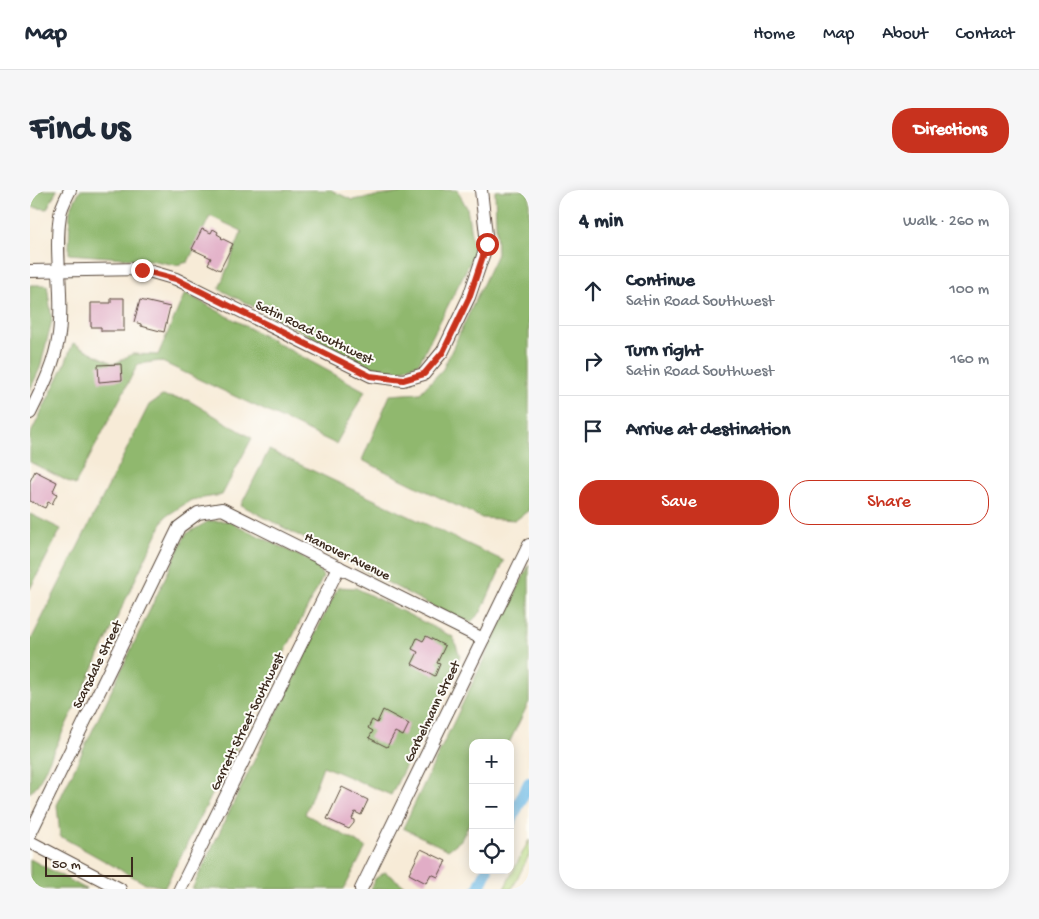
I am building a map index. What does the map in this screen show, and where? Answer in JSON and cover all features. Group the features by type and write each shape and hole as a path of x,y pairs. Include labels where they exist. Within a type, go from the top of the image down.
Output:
{"street":[{"path":"30,413 51,370 59,334 60,271 58,244 60,213 70,190"},
{"name":"Satin Road Southwest","path":"30,271 142,270 176,279 370,376 403,380 424,374 443,352 469,298 487,244 481,190"},
{"name":"Hanover Avenue","path":"198,513 222,509 483,639"},
{"name":"Scarsdale Street","path":"30,834 179,528 198,513"},
{"name":"Garbelmann Street","path":"361,889 529,545"},
{"name":"Garrett Street Southwest","path":"180,889 339,567"},
{"path":"30,842 120,889"}],"green space":[{"path":"30,190 57,190 47,209 30,207"},
{"path":"80,190 331,190 352,200 420,190 457,190 467,208 474,254 419,363 395,372 371,367 219,289 242,231 210,216 188,262 176,265 150,260 69,254 70,210"},
{"path":"529,190 529,510 516,520 482,518 362,460 390,395 420,393 443,369 497,254 495,191"},
{"path":"30,285 47,285 52,320 40,368 30,390"},
{"path":"185,293 365,391 336,444 160,361 138,364 75,485 30,462 30,435 64,366 73,343 114,364 132,354 158,355"},
{"path":"162,396 188,400 252,438 222,495 191,500 165,517 38,784 30,793 30,642 149,405"},
{"path":"269,450 504,561 481,612 471,622 449,615 241,505"},
{"path":"30,514 61,529 30,589"},
{"path":"209,521 228,521 316,564 323,577 165,887 144,883 60,836 57,805 186,534"},
{"path":"529,565 529,702 511,739 469,739 469,824 461,840 448,850 403,828"},
{"path":"338,587 356,588 453,637 460,656 391,795 323,766 305,814 366,847 344,889 192,889"},
{"path":"529,840 529,855 512,889 504,889 512,874 514,874 514,869"},
{"path":"30,859 86,889 30,889"},
{"path":"385,872 409,889 371,889 375,879"}],"building":[{"path":"202,229 211,233 213,229 218,232 217,234 221,238 233,244 220,270 208,264 211,258 192,249"},
{"path":"111,298 124,298 124,331 101,331 101,327 91,327 91,303 111,303"},
{"path":"140,300 170,307 164,332 141,326 141,324 134,322"},
{"path":"121,364 122,380 99,382 98,365"},
{"path":"35,471 57,482 53,491 57,494 52,504 48,502 45,508 30,501 30,481"},
{"path":"426,636 445,646 437,663 440,664 435,676 412,664 418,652 412,649 417,638 423,641"},
{"path":"383,710 409,724 403,736 395,732 387,747 369,738 373,731 368,728 372,720 377,723"},
{"path":"342,787 368,800 361,815 355,812 352,819 354,823 349,829 327,819"},
{"path":"421,849 446,861 438,877 431,874 426,883 409,874"}],"waterway":[{"path":"514,814 529,783"},
{"path":"478,889 485,874"}],"route":[{"path":"142,270 176,279 370,376 403,380 424,374 443,352 469,298 487,244"}]}
